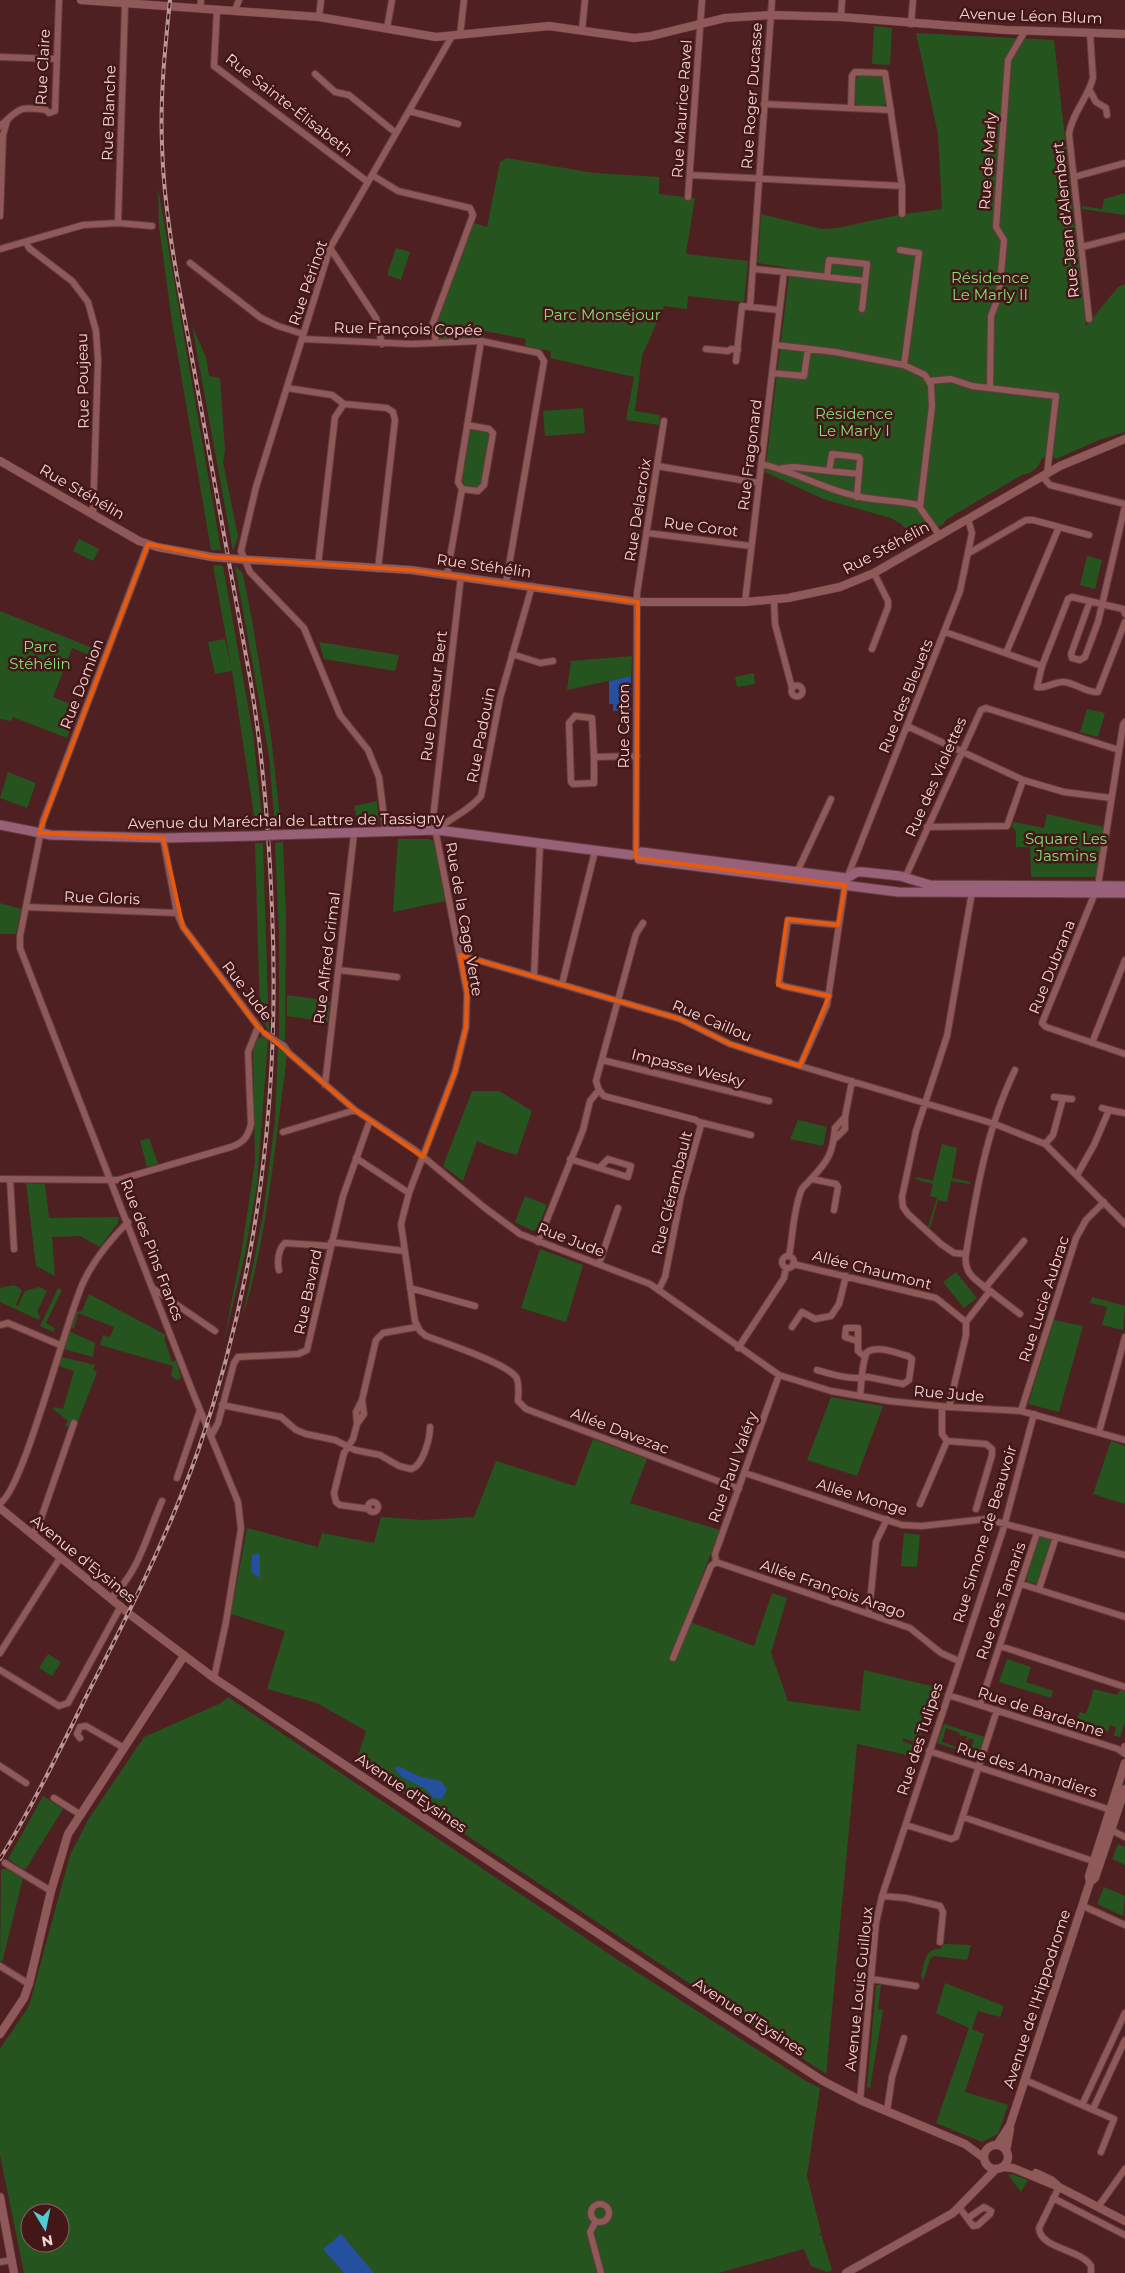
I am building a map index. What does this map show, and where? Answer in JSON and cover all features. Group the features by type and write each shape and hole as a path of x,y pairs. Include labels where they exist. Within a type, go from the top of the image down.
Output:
{"main road":[{"name":"Avenue du Maréchal de Lattre de Tassigny","path":"0,825 39,833 163,838 354,834 437,830 596,851 797,872 902,892 1096,889 1125,886"},
{"name":"Avenue du Maréchal de Lattre de Tassigny","path":"637,854 846,882 857,872 905,878 935,885 1096,889 1125,894"}],"street":[{"name":"Rue Claire","path":"0,126 13,112 21,109 46,110 49,113 55,111 59,0"},
{"name":"Avenue Léon Blum","path":"81,0 125,5 200,4 218,9 319,17 430,36 549,26 640,38 701,23 739,17 771,15 841,17 911,24 1025,31 1125,34"},
{"path":"236,10 240,0"},
{"path":"319,17 321,0"},
{"path":"387,28 392,0"},
{"path":"456,35 464,0"},
{"path":"582,30 585,0"},
{"name":"Rue Maurice Ravel","path":"688,197 702,0"},
{"name":"Rue Roger Ducasse","path":"750,307 772,0"},
{"path":"841,17 842,0"},
{"path":"911,24 912,0"},
{"name":"Rue Blanche","path":"118,223 125,5"},
{"name":"Rue Sainte-Élisabeth","path":"218,9 214,66 368,182"},
{"name":"Rue de Marly","path":"990,387 991,316 999,295 1004,240 996,227 1008,60 1025,31"},
{"name":"Rue Jean d'Alembert","path":"1088,319 1070,126 1088,89 1093,71 1090,33"},
{"name":"Rue Périnot","path":"240,559 242,543 256,487 330,248 396,133 456,35"},
{"path":"0,57 57,59"},
{"path":"851,108 852,76 855,72 885,74 902,186 902,214"},
{"path":"315,74 334,92 349,95 396,133"},
{"path":"1088,89 1096,102 1106,108 1107,115"},
{"path":"764,104 891,110"},
{"path":"410,111 458,124"},
{"path":"0,216 3,135 7,120"},
{"path":"1074,177 1125,162"},
{"path":"690,174 902,186"},
{"path":"372,175 398,191 470,208 473,216 433,323 436,343"},
{"path":"0,249 84,225 118,223 152,226"},
{"path":"1082,247 1125,236"},
{"name":"Rue Poujeau","path":"26,242 29,248 72,282 88,302 96,331 98,369 93,514"},
{"path":"330,248 376,318 382,344"},
{"path":"900,250 919,253 904,365"},
{"path":"827,277 829,260 867,264 862,310"},
{"name":"Rue François Copée","path":"190,263 261,318 303,336 382,344 481,341 539,353 542,356 544,361 506,583"},
{"path":"754,269 865,281"},
{"name":"Rue Fragonard","path":"745,602 784,272"},
{"path":"736,361 742,306 779,310"},
{"path":"447,574 462,490 458,482 481,341"},
{"path":"776,345 904,365 919,370 929,382 932,392 931,419 920,506 940,536"},
{"path":"706,349 738,350"},
{"path":"772,373 804,376 808,349"},
{"path":"929,382 951,379 972,386 1056,396 1044,475 1050,485 1125,505 1098,622 1084,657 1080,660 1072,658 1071,654 1090,601"},
{"path":"287,388 332,395 344,404 387,408 393,412 395,420 378,569"},
{"path":"318,565 335,418 344,404"},
{"name":"Rue Delacroix","path":"638,602 664,421"},
{"path":"462,490 478,491 484,485 493,433 489,429 467,425"},
{"name":"Rue Stéhélin","path":"0,461 148,544 212,557 447,574 638,602 745,602 774,600 830,590 874,573 1044,475 1082,456 1125,439"},
{"path":"829,471 832,454 860,458 857,497"},
{"path":"761,464 782,469 820,485 857,497 920,506"},
{"path":"658,466 759,483"},
{"path":"782,469 794,467 859,474"},
{"name":"Rue des Bleuets","path":"800,1066 829,996 838,924 846,882 960,591 972,533 968,519"},
{"path":"968,553 1026,520 1089,535"},
{"path":"1006,653 1059,527"},
{"name":"Rue Corot","path":"647,533 751,546"},
{"name":"Rue Domion","path":"39,833 148,544"},
{"path":"240,559 250,572 299,621 308,635 340,715 359,736 375,765 381,789 386,832"},
{"path":"872,649 888,608 888,601 874,573"},
{"name":"Rue Docteur Bert","path":"433,818 461,576"},
{"name":"Rue Padouin","path":"437,830 448,820 456,818 481,796 500,698 532,586"},
{"path":"1125,614 1123,609 1072,597 1068,598 1042,666 1037,687 1044,688 1063,682 1098,692 1125,622"},
{"path":"774,600 776,624 792,688"},
{"name":"Rue Carton","path":"637,854 638,602"},
{"path":"945,632 1042,666"},
{"path":"512,654 540,663 553,662"},
{"name":"Rue des Violettes","path":"905,878 977,714 981,710 986,708 1119,750"},
{"path":"575,716 592,718 594,758 594,783 573,784 571,782 570,722 575,716"},
{"path":"1096,889 1125,722"},
{"path":"907,726 1023,780 1064,792 1111,798"},
{"path":"594,758 637,756"},
{"path":"927,827 1007,826 1023,780"},
{"path":"797,872 831,799"},
{"name":"Rue de la Cage Verte","path":"417,1327 401,1224 409,1193 455,1072 466,1027 467,993 436,837 437,830 433,818"},
{"name":"Rue des Pins Francs","path":"39,833 20,936 23,960 238,1502 241,1529 226,1622 214,1678"},
{"name":"Rue Alfred Grimal","path":"325,1085 354,834"},
{"name":"Rue Jude","path":"163,838 177,913 191,939 264,1034 284,1046 325,1085 356,1110 423,1157 510,1227 538,1242 599,1264 659,1289 738,1348 779,1375 831,1391 860,1396 946,1407 1021,1411 1125,1440"},
{"path":"534,976 540,844"},
{"path":"562,984 596,851"},
{"name":"Rue Dubrana","path":"1096,889 1042,1023 1125,1054"},
{"path":"966,1254 954,1253 941,1244 903,1208 902,1196 916,1131 947,1036 972,892"},
{"name":"Rue Gloris","path":"26,907 177,913"},
{"path":"829,996 780,985 780,972 788,920 838,924"},
{"path":"538,1242 583,1130 590,1101 599,1090 596,1081 636,934 643,923"},
{"name":"Rue Caillou","path":"460,955 680,1019 730,1044 995,1124 1045,1144"},
{"path":"1092,1043 1125,960"},
{"path":"339,970 397,978"},
{"path":"0,1178 112,1181 231,1147 243,1141 249,1133 251,1124 248,1052 258,1027"},
{"name":"Impasse Wesky","path":"602,1060 769,1101"},
{"path":"1015,1070 1004,1092 981,1168 964,1264 970,1276 1020,1314"},
{"path":"786,1268 792,1267 793,1264 789,1256 793,1239 792,1229 802,1189 830,1158 836,1138 836,1128 845,1117 852,1081"},
{"name":"Rue Clérambault","path":"599,1090 604,1096 699,1122 701,1130 681,1196 666,1274 659,1289"},
{"path":"1054,1097 1072,1099"},
{"path":"1063,1098 1053,1135 1045,1144 1125,1224"},
{"path":"1102,1108 1124,1113"},
{"path":"282,1132 356,1110"},
{"path":"1077,1175 1086,1162 1109,1110"},
{"name":"Rue Bavard","path":"211,1436 218,1423 234,1363 238,1357 298,1354 308,1350 331,1244 356,1158 370,1120"},
{"path":"699,1122 751,1135"},
{"path":"356,1158 409,1193"},
{"path":"570,1159 599,1168 628,1177 631,1166 608,1159 599,1168"},
{"path":"10,1179 14,1249"},
{"path":"812,1179 836,1184 838,1187 834,1210"},
{"name":"Rue Lucie Aubrac","path":"1021,1411 1076,1238 1086,1220 1104,1202"},
{"path":"599,1264 618,1208"},
{"path":"0,1504 6,1500 13,1486 40,1413 60,1345 83,1282 98,1259 128,1222"},
{"path":"947,1441 942,1434 946,1407 966,1336 966,1322 1024,1241"},
{"path":"279,1270 281,1246 285,1243 331,1244 404,1251"},
{"path":"786,1268 782,1264 782,1260 789,1256"},
{"name":"Allée Chaumont","path":"793,1264 936,1298 966,1322"},
{"path":"738,1348 784,1278 786,1268"},
{"path":"792,1327 802,1312 815,1319 831,1316 839,1304 846,1276"},
{"path":"154,1288 215,1330"},
{"path":"410,1288 475,1306"},
{"path":"0,1325 8,1323 60,1345"},
{"path":"369,1509 340,1505 334,1497 344,1453 349,1447 357,1424 356,1412 362,1400 376,1340 379,1336 417,1327"},
{"name":"Allée Davezac","path":"417,1327 426,1336 492,1362 515,1376 517,1379 518,1401 526,1409 739,1489"},
{"path":"1100,1432 1125,1338"},
{"path":"857,1341 858,1350 865,1357"},
{"path":"817,1370 847,1378 862,1378 907,1383 912,1363 908,1356 882,1350 870,1350 865,1357 862,1378 860,1396"},
{"name":"Rue Paul Valéry","path":"673,1658 711,1566 718,1563 715,1554 779,1375"},
{"path":"222,1405 281,1418 296,1430 335,1440 349,1447 380,1455 399,1466 415,1468 420,1463 427,1445 430,1427"},
{"path":"177,1478 200,1410"},
{"name":"Rue Simone de Beauvoir","path":"958,1661 1004,1523 1034,1414"},
{"path":"32,1534 38,1527 74,1423"},
{"path":"920,1504 947,1441"},
{"path":"947,1441 986,1444 992,1449 992,1455 976,1509"},
{"name":"Allée Monge","path":"745,1473 902,1525 922,1526 974,1519 1004,1523 1125,1556"},
{"path":"111,1598 126,1584 134,1572 162,1501"},
{"name":"Avenue d'Eysines","path":"0,1508 60,1558 214,1678 823,2081 860,2100 965,2144"},
{"path":"869,1613 876,1542 886,1519"},
{"name":"Rue des Tamaris","path":"980,1705 1037,1533"},
{"path":"1039,1589 1056,1537"},
{"path":"0,1653 60,1558"},
{"name":"Allée François Arago","path":"718,1563 910,1628 941,1653 958,1661"},
{"path":"1021,1584 1125,1617"},
{"path":"0,1670 59,1706 64,1706 68,1703 121,1606"},
{"path":"1000,1646 1125,1687"},
{"path":"0,2034 24,1998 29,1984 64,1843 184,1656"},
{"name":"Rue des Tulipes","path":"906,1825 958,1661"},
{"name":"Rue de Bardenne","path":"948,1695 1125,1753"},
{"path":"906,1825 951,1839 956,1837 997,1710"},
{"path":"80,1738 77,1734 80,1727 86,1726 124,1748"},
{"path":"1125,1747 1125,1753"},
{"name":"Rue des Amandiers","path":"929,1751 1114,1811"},
{"name":"Avenue de l'Hippodrome","path":"999,2168 1007,2154 1010,2125 1082,1906 1111,1830 1125,1763"},
{"path":"0,1766 26,1783"},
{"name":"Avenue de l'Hippodrome","path":"1090,1882 1089,1876 1093,1861 1125,1789"},
{"path":"54,1798 81,1815"},
{"path":"963,1817 1093,1861"},
{"name":"Avenue Louis Guilloux","path":"860,2100 876,1924 882,1896 906,1825"},
{"path":"1111,1830 1125,1837"},
{"path":"6,1863 51,1891"},
{"path":"882,1896 906,1898 940,1906 943,1912 940,1942"},
{"path":"1082,1906 1125,1925"},
{"path":"0,1966 29,1984"},
{"path":"871,1978 916,1986"},
{"path":"1082,2105 1125,2013"},
{"path":"888,2111 892,2077 904,2038"},
{"path":"1093,2109 1125,2040"},
{"path":"1025,2080 1114,2119 1101,2152"},
{"name":"Avenue de l'Hippodrome","path":"996,2145 1010,2125"},
{"path":"965,2144 988,2148 996,2145 1015,2164 1051,2180 1059,2187"},
{"path":"965,2144 985,2161 999,2168 1013,2168 1059,2187 1125,2222"},
{"path":"985,2179 985,2161 988,2148"},
{"path":"846,2273 936,2223 959,2207 985,2179 999,2168"},
{"path":"1098,2208 1125,2170"},
{"path":"1059,2187 1039,2228 1041,2236 1085,2259 1091,2266 1091,2273"},
{"path":"0,2197 14,2273"},
{"path":"1053,2198 1125,2235"},
{"path":"959,2207 968,2218"},
{"path":"596,2221 590,2232 601,2273"},
{"path":"0,2262 12,2260"}],"highlighted area":[{"path":"148,544 212,557 411,570 638,602 636,858 845,885 838,925 787,919 778,985 829,996 800,1066 730,1044 680,1019 460,955 467,993 466,1027 455,1072 423,1157 355,1110 258,1027 183,927 163,838 39,833"}],"green space":[{"path":"874,26 892,28 890,65 872,64"},
{"path":"916,33 1054,40 1086,326 1118,287 1125,284 1125,432 1099,440 1056,459 1052,456 1042,458 1039,465 1029,473 1022,475 947,519 943,524 916,540 901,524 891,518 823,499 765,472 790,268 758,263 761,214 822,229 942,209 938,134"},
{"path":"859,75 881,76 885,83 887,98 884,105 871,107 855,103 855,80"},
{"name":"Parc Monséjour","path":"507,158 594,173 659,177 659,194 695,198 686,254 748,261 744,302 688,296 687,309 664,306 642,356 635,411 660,415 659,425 626,420 634,377 550,358 551,351 525,346 526,339 485,331 483,337 441,340 438,336 436,323 474,223 487,227 500,162"},
{"path":"158,188 221,550 211,550 172,322 159,226"},
{"path":"1125,193 1125,215 1082,209 1082,206 1102,209 1104,199"},
{"path":"396,248 410,252 401,280 387,275"},
{"path":"192,326 206,357 209,376 220,378 225,450 223,462 238,536 233,551"},
{"path":"583,408 585,433 545,436 543,411"},
{"path":"469,431 487,431 490,436 482,483 477,487 464,485 462,479"},
{"path":"79,539 99,549 93,561 73,551"},
{"path":"1087,556 1102,560 1095,589 1080,585"},
{"path":"213,565 223,566 253,734 263,828 256,828 232,671 215,674 208,642 225,639 232,670"},
{"path":"235,566 242,572 244,580 271,736 281,827 275,828 269,756"},
{"name":"Parc Stéhélin","path":"0,611 100,651 97,658 72,648 53,697 78,707 67,738 13,717 11,721 0,719"},
{"path":"319,642 399,655 395,671 324,659"},
{"path":"632,656 631,676 567,690 571,661"},
{"path":"754,673 755,684 737,687 735,677"},
{"path":"1087,709 1105,713 1098,737 1080,732"},
{"path":"8,772 36,783 27,808 0,798"},
{"path":"377,801 379,821 377,825 359,826 354,806"},
{"name":"Square Les Jasmins","path":"1047,814 1104,827 1097,877 1031,877 1030,847 1016,847 1016,831 1012,826 1014,822 1044,828"},
{"path":"398,839 429,839 434,842 445,901 393,912"},
{"path":"283,842 286,918 285,1041 279,1038 279,936 275,843"},
{"path":"255,843 263,843 269,1031 260,1016"},
{"path":"0,903 21,909 16,934 0,934"},
{"path":"287,995 330,1001 328,1022 287,1016"},
{"path":"261,1037 268,1039 257,1185 245,1254 223,1346 242,1248 255,1162 253,1049 255,1041"},
{"path":"278,1045 286,1054 286,1065 274,1160 259,1254 243,1316 263,1214 275,1120"},
{"path":"472,1091 499,1091 532,1111 517,1155 477,1141 463,1181 443,1166"},
{"path":"798,1120 827,1127 823,1146 790,1139"},
{"path":"149,1138 158,1164 147,1167 140,1141"},
{"path":"942,1144 957,1148 952,1178 971,1182 970,1184 951,1181 947,1202 938,1200 930,1228 928,1227 937,1198 930,1196 933,1184 915,1179 916,1177 933,1181"},
{"path":"26,1183 45,1184 49,1218 119,1217 118,1223 100,1247 80,1236 52,1237 55,1276 36,1266"},
{"path":"525,1196 547,1205 538,1228 533,1231 515,1222"},
{"path":"540,1249 583,1265 566,1322 521,1308"},
{"path":"956,1272 977,1298 964,1308 943,1282"},
{"path":"14,1285 22,1290 16,1305 18,1306 25,1291 39,1287 47,1291 37,1312 40,1316 39,1320 0,1302 0,1288"},
{"path":"58,1288 62,1290 46,1323 55,1328 53,1332 40,1326"},
{"path":"89,1294 166,1335 164,1338 172,1362 176,1360 181,1378 177,1380 171,1376 173,1366 100,1345 103,1335 110,1337 114,1327 78,1313 74,1329 71,1327 74,1312 82,1311"},
{"path":"1092,1297 1125,1306 1123,1330 1102,1325 1107,1307 1090,1303"},
{"path":"1054,1320 1083,1326 1059,1412 1028,1404"},
{"path":"69,1331 95,1343 93,1357 64,1349"},
{"path":"62,1357 95,1365 93,1370 97,1372 77,1424 73,1422 70,1428 65,1425 68,1421 53,1409 54,1407 63,1409 74,1371 59,1366"},
{"path":"831,1397 883,1406 857,1476 807,1460"},
{"path":"593,1439 647,1459 630,1503 720,1530 685,1620 754,1646 772,1593 787,1598 771,1653 788,1701 860,1711 864,1670 944,1689 938,1706 929,1707 918,1743 902,1738 903,1741 924,1750 921,1758 857,1744 826,2074 356,1762 366,1731 317,1703 267,1689 285,1631 231,1614 247,1528 318,1547 322,1533 374,1543 381,1517 423,1520 474,1517 496,1461 575,1486"},
{"path":"1111,1441 1125,1446 1125,1504 1093,1494"},
{"path":"904,1533 920,1535 917,1567 901,1566"},
{"path":"1039,1538 1052,1540 1038,1584 1027,1582 1026,1578"},
{"path":"48,1654 61,1662 52,1676 39,1668"},
{"path":"1007,1659 1031,1667 1026,1682 1053,1691 1051,1698 999,1682"},
{"path":"1094,1689 1117,1695 1120,1690 1125,1692 1125,1722 1120,1737 1114,1736 1116,1727 1110,1725 1108,1732 1076,1722 1080,1712 1086,1714"},
{"path":"228,1697 615,1958 806,2081 820,2088 807,2176 821,2232 816,2237 821,2234 832,2270 827,2272 811,2266 804,2249 718,2273 24,2273 0,2155 0,2049 29,2006 70,1855 88,1820 144,1737 221,1703"},
{"path":"944,1724 985,1737 978,1757 969,1754 974,1740 969,1738 966,1743 967,1736 961,1736 959,1733 946,1728 942,1742 956,1747 955,1749 937,1743"},
{"path":"43,1796 63,1809 25,1870 8,1859"},
{"path":"1118,1844 1125,1847 1125,1865 1112,1859"},
{"path":"1,1869 7,1869 23,1878 2,1963 0,1961"},
{"path":"1104,1887 1125,1896 1123,1916 1097,1904"},
{"path":"944,1944 971,1945 967,1960 934,1956 930,1959 923,1981 921,1976 928,1953 935,1949 940,1949"},
{"path":"945,1983 1004,2006 1000,2017 978,2011 972,2029 984,2034 965,2092 1008,2105 998,2134 982,2142 936,2123 969,2028 936,2013"},
{"path":"876,1985 881,1985 878,2009 883,2010 870,2088 867,2087"},
{"path":"1012,2174 1028,2180 1021,2192 1008,2175"}],"water":[{"path":"631,676 631,710 613,711 613,704 609,704 609,681"},
{"path":"258,1553 260,1556 260,1578 251,1572 252,1556"},
{"path":"398,1766 421,1777 441,1781 447,1789 442,1799 433,1798 426,1789 402,1777 395,1769"},
{"path":"341,2234 374,2273 344,2273 323,2249"}],"railway":[{"path":"0,1859 45,1779 132,1606 174,1514 198,1451 219,1385 250,1251 261,1183 268,1115 274,978 271,880 265,793 250,678 169,228 163,173 162,90 170,0"}],"park label":[{"name":"Résidence Le Marly II","path":"990,286"},
{"name":"Résidence Le Marly I","path":"854,422"}]}
